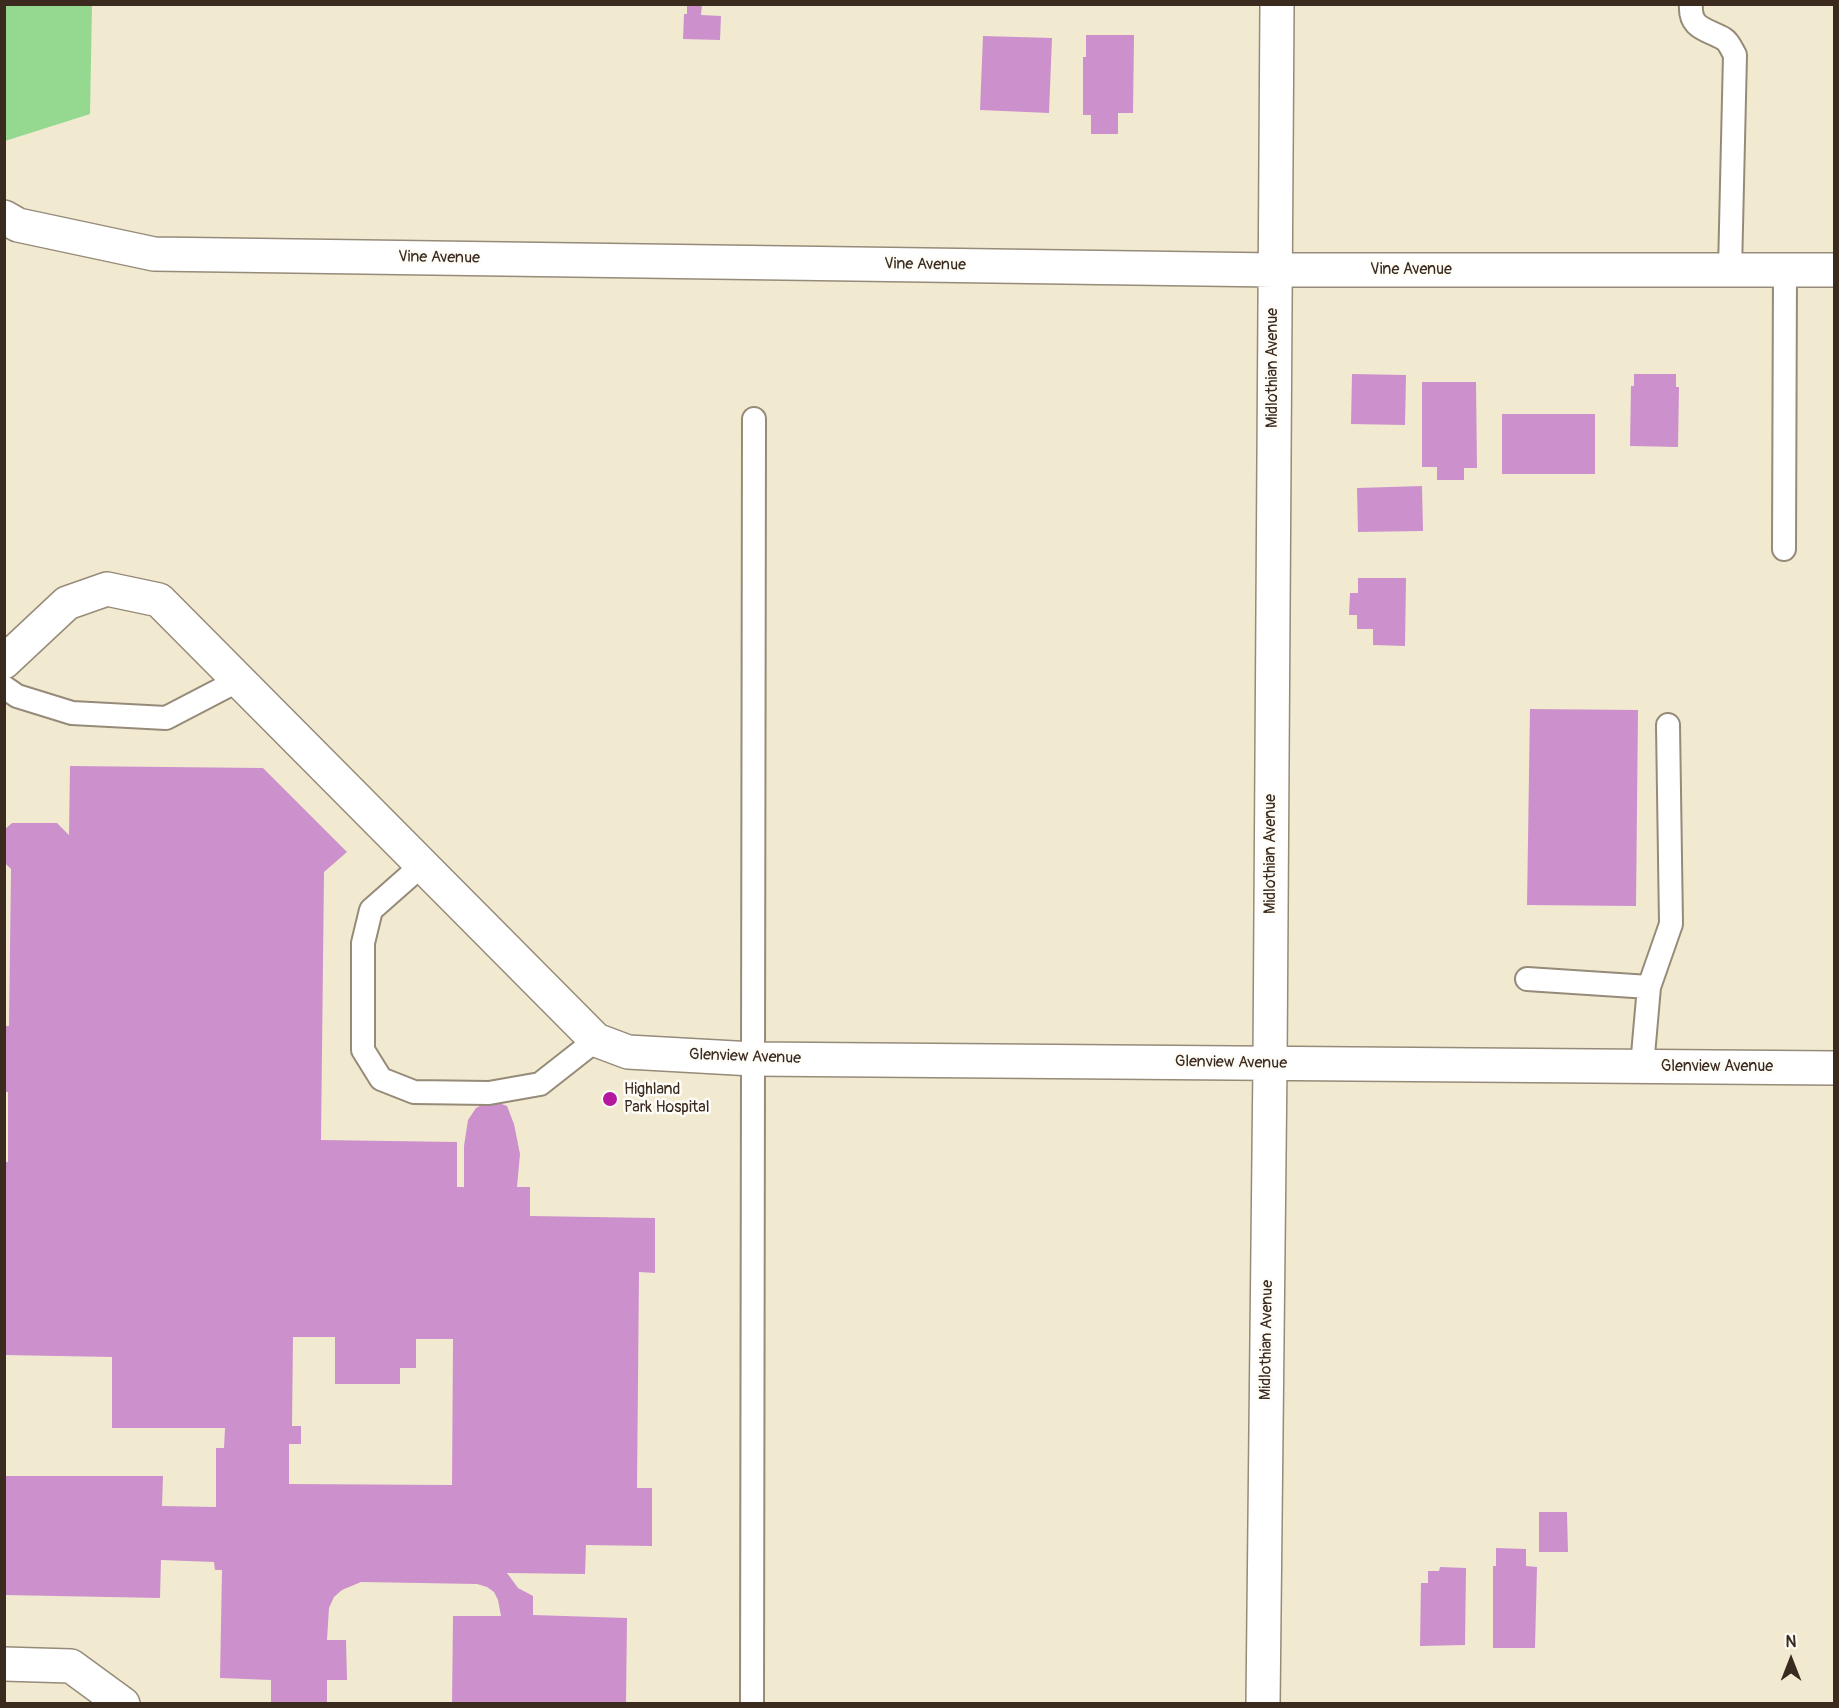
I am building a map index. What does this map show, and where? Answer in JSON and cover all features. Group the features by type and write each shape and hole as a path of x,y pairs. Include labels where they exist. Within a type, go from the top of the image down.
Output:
{"street":[{"name":"Midlothian Avenue","path":"1263,1704 1277,4"},
{"name":"Vine Avenue","path":"11,221 154,254 1274,270 1834,270"},
{"path":"4,662 67,603 107,589 159,600 596,1040"},
{"name":"Glenview Avenue","path":"596,1040 628,1052 753,1059 1834,1068"},
{"path":"4,1664 71,1666 123,1704"}],"lane":[{"path":"1691,4 1690,13 1699,28 1727,40 1735,55 1730,270"},
{"path":"1784,549 1785,270"},
{"path":"752,1704 754,419"},
{"path":"4,687 17,696 72,713 166,718 239,680"},
{"path":"1642,1066 1649,987 1671,924 1668,724"},
{"path":"422,865 371,910 363,943 363,1050 381,1079 414,1092 489,1093 540,1084 596,1040"},
{"path":"1527,979 1649,987"}],"green space":[{"path":"5,4 92,5 90,114 5,141"}],"building":[{"path":"687,4 702,4 701,15 721,16 720,40 683,39 684,14 687,14"},
{"path":"1086,35 1134,35 1133,113 1118,113 1118,134 1091,134 1091,115 1083,115 1083,57 1086,57"},
{"path":"983,36 1052,38 1049,113 980,110"},
{"path":"1352,374 1406,375 1405,425 1351,424"},
{"path":"1634,374 1676,374 1676,387 1679,387 1678,447 1630,446 1631,386 1634,386"},
{"path":"1422,382 1476,382 1477,468 1464,468 1464,480 1437,480 1437,467 1422,467"},
{"path":"1502,414 1595,414 1595,474 1502,474"},
{"path":"1422,486 1423,531 1358,532 1357,488"},
{"path":"1358,578 1406,578 1405,646 1373,645 1373,629 1357,629 1357,615 1349,615 1350,593 1358,593"},
{"path":"1530,709 1638,710 1636,906 1527,905"},
{"path":"70,766 263,768 347,852 324,872 321,1140 457,1142 457,1187 464,1187 464,1146 468,1120 476,1108 491,1100 507,1106 514,1124 520,1154 517,1187 530,1187 530,1216 655,1218 655,1273 639,1272 637,1488 652,1488 652,1546 586,1545 585,1574 507,1573 518,1588 533,1596 533,1615 627,1618 626,1704 452,1704 453,1616 501,1616 494,1592 477,1584 361,1582 342,1590 334,1597 329,1608 327,1640 346,1640 347,1680 327,1680 327,1704 271,1704 271,1680 220,1678 222,1570 215,1570 214,1562 161,1560 160,1598 4,1595 4,1476 163,1476 162,1506 216,1507 216,1448 224,1448 225,1428 112,1428 112,1357 4,1355 4,1162 8,1162 8,1092 4,1092 4,1026 9,1026 11,869 4,862 4,830 12,823 57,823 69,835","holes":["293,1337 335,1337 335,1384 400,1384 400,1368 416,1368 416,1339 453,1339 452,1485 289,1484 289,1444 301,1444 301,1426 292,1426"]},
{"path":"1539,1512 1567,1512 1568,1552 1539,1552"},
{"path":"1496,1548 1526,1549 1526,1566 1537,1567 1535,1648 1493,1648 1493,1566 1496,1566"},
{"path":"1440,1567 1466,1568 1465,1645 1420,1646 1421,1583 1428,1583 1428,1571 1439,1571"}],"place":[{"name":"Highland Park Hospital","path":"610,1099"}]}
